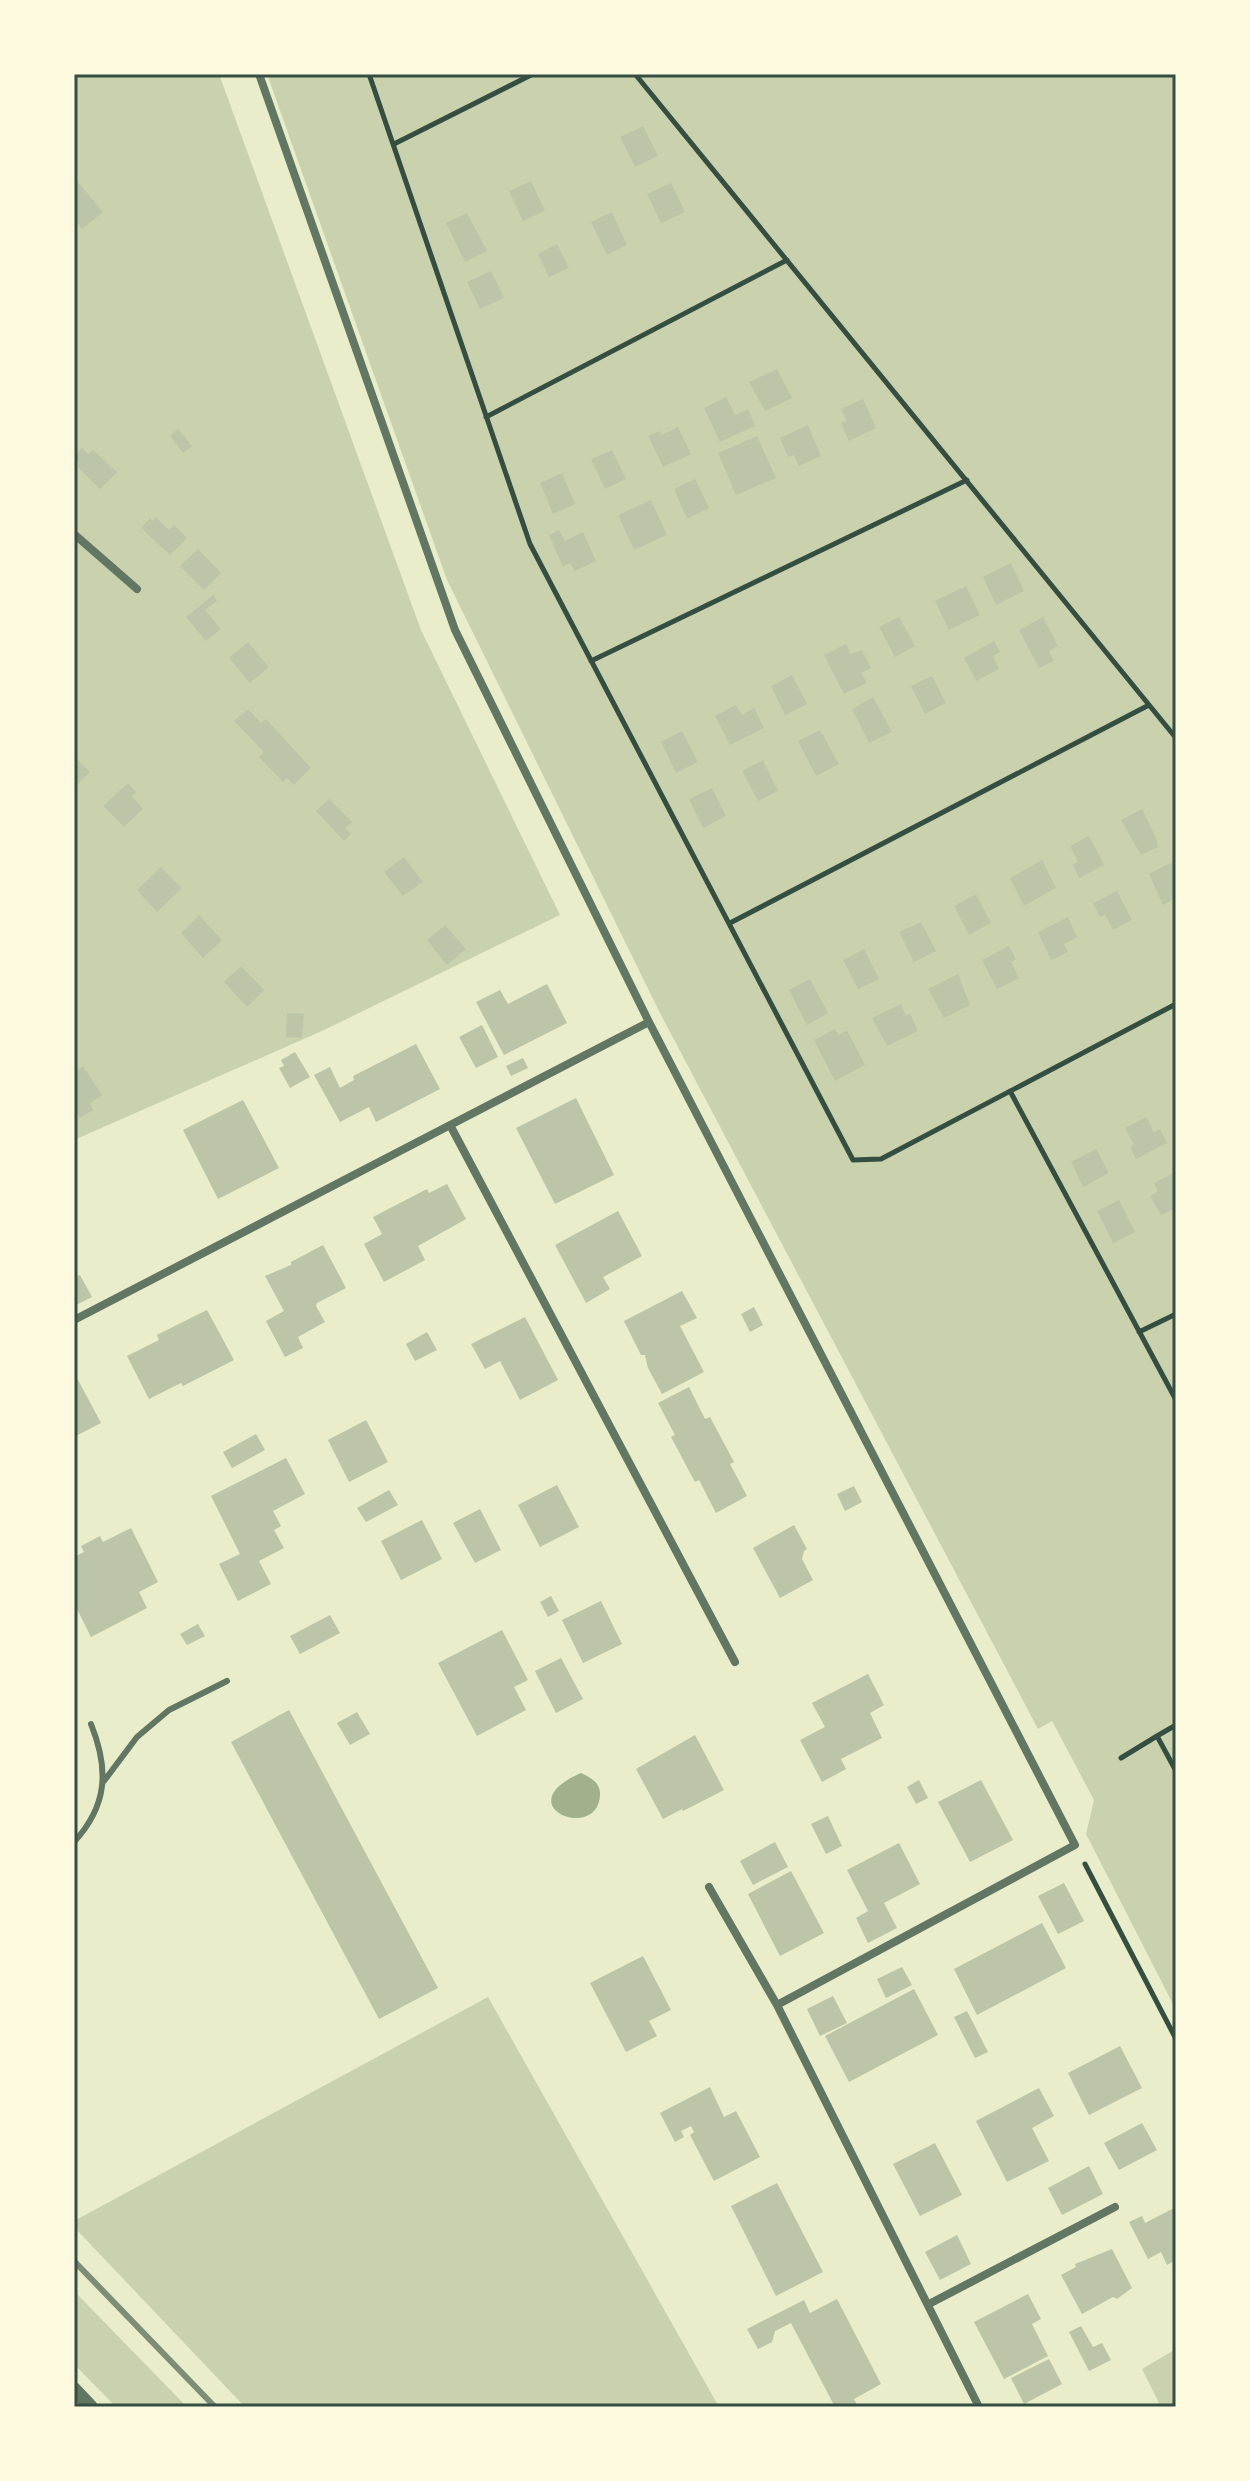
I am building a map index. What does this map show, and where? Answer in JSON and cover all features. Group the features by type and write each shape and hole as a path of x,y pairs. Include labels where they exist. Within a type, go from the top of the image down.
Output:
{"street":[{"path":"259,74 455,630 649,1022 1075,1845 777,2005"},
{"path":"74,534 137,589"},
{"path":"74,1320 649,1022"},
{"path":"450,1125 735,1662"},
{"path":"709,1887 777,2005 979,2407"},
{"path":"929,2304 1115,2207"},
{"path":"74,2389 91,2407"}],"lane":[{"path":"104,1781 137,1737 169,1710 227,1681"},
{"path":"74,1842 95,1814 104,1781 102,1752 91,1724"}],"path":[{"path":"369,74 530,544 853,1160 881,1159 1176,1004"},
{"path":"394,144 533,74"},
{"path":"635,74 1176,738"},
{"path":"486,417 787,260"},
{"path":"591,661 967,480"},
{"path":"730,923 1149,705"},
{"path":"1010,1091 1176,1400"},
{"path":"1139,1332 1176,1314"},
{"path":"1121,1758 1176,1725"},
{"path":"1157,1736 1176,1771"},
{"path":"1075,1845 1176,2039"}],"shaded area":[{"path":"74,74 219,74 421,630 560,915 322,1031 74,1140"},
{"path":"267,74 1176,74 1176,2010 1086,1834 1094,1800 1052,1721 1038,1729 661,1015 447,580"},
{"path":"581,1773 597,1784 600,1795 595,1809 586,1816 573,1818 553,1807 552,1797 560,1785"},
{"path":"488,1997 719,2407 245,2407 74,2227 74,2221"},
{"path":"74,2291 187,2407 116,2407 74,2364"},
{"path":"1176,2349 1176,2407 1161,2407 1142,2369"}],"building":[{"path":"643,126 658,156 635,167 620,137"},
{"path":"74,177 103,212 82,229 74,219"},
{"path":"531,181 545,211 523,221 509,191"},
{"path":"671,183 685,212 661,223 647,194"},
{"path":"612,212 627,245 607,255 591,222"},
{"path":"467,213 487,251 465,262 446,223"},
{"path":"557,244 569,268 549,277 538,254"},
{"path":"491,271 504,298 480,309 467,282"},
{"path":"777,369 792,398 765,411 749,382"},
{"path":"726,397 735,415 748,409 755,426 720,442 704,408"},
{"path":"863,399 876,428 849,441 841,423 847,421 841,409"},
{"path":"808,425 821,456 799,466 794,455 788,457 780,438"},
{"path":"678,427 691,454 663,467 648,436 660,431 662,435"},
{"path":"178,429 192,446 183,453 170,436"},
{"path":"757,436 776,478 736,495 718,453"},
{"path":"82,448 88,454 93,450 117,472 100,489 77,466 79,464 74,457"},
{"path":"612,450 626,479 605,489 591,459"},
{"path":"562,473 575,504 553,514 540,483"},
{"path":"695,479 709,508 687,519 674,489"},
{"path":"651,500 667,535 634,550 618,515"},
{"path":"156,517 169,530 174,525 187,538 170,555 141,528 150,518 152,521"},
{"path":"559,530 565,541 583,532 596,561 575,571 570,563 563,567 549,535"},
{"path":"198,549 221,573 204,590 180,566"},
{"path":"1011,563 1024,591 996,605 983,577"},
{"path":"966,586 980,615 949,630 935,601"},
{"path":"213,595 217,601 205,610 221,629 206,641 186,617"},
{"path":"899,617 915,646 895,657 879,627"},
{"path":"1043,617 1058,646 1049,651 1054,661 1039,668 1019,630"},
{"path":"994,641 1000,652 993,656 999,669 976,681 964,658"},
{"path":"248,642 269,667 250,683 229,658"},
{"path":"846,644 851,654 862,650 871,668 861,673 867,683 844,694 824,655"},
{"path":"792,675 807,704 785,715 771,686"},
{"path":"932,676 946,703 925,714 911,686"},
{"path":"873,697 892,732 869,743 852,709"},
{"path":"736,705 742,715 754,708 764,728 730,745 715,716"},
{"path":"248,709 261,723 266,719 311,768 294,785 287,778 283,782 259,757 264,752 234,721"},
{"path":"820,730 839,764 816,776 798,741"},
{"path":"682,731 698,762 676,773 661,742"},
{"path":"74,756 90,772 74,788"},
{"path":"763,760 778,791 758,801 742,771"},
{"path":"128,783 136,792 132,796 143,809 124,827 103,806"},
{"path":"712,788 726,816 703,828 689,799"},
{"path":"329,799 352,822 345,828 351,834 344,841 316,811"},
{"path":"1142,809 1158,847 1141,855 1121,820"},
{"path":"1089,836 1104,865 1079,878 1073,864 1078,862 1070,846"},
{"path":"404,857 423,882 403,896 384,872"},
{"path":"1042,860 1056,888 1024,906 1010,878"},
{"path":"1176,860 1176,898 1163,905 1149,874"},
{"path":"161,867 182,888 157,912 137,890"},
{"path":"1117,891 1132,920 1113,930 1105,915 1100,917 1093,903"},
{"path":"976,894 991,923 969,935 954,906"},
{"path":"199,915 222,940 203,958 181,933"},
{"path":"1068,917 1077,937 1064,944 1068,952 1051,960 1038,932"},
{"path":"921,922 936,951 914,962 899,932"},
{"path":"445,925 466,949 447,965 427,940"},
{"path":"1009,946 1016,959 1011,962 1019,978 997,989 982,960"},
{"path":"864,949 879,979 858,989 843,960"},
{"path":"241,966 264,990 247,1007 224,982"},
{"path":"958,974 970,1005 944,1018 928,989"},
{"path":"810,979 828,1013 807,1025 789,990"},
{"path":"547,984 567,1023 504,1055 476,1002 500,990 508,1004"},
{"path":"901,1004 906,1016 910,1013 918,1031 887,1046 872,1018"},
{"path":"287,1013 304,1014 302,1038 286,1037"},
{"path":"482,1025 498,1057 476,1068 459,1037"},
{"path":"835,1029 839,1035 847,1030 865,1065 835,1081 814,1040"},
{"path":"416,1044 440,1089 376,1122 369,1107 340,1122 314,1075 330,1067 340,1088 354,1080 353,1076"},
{"path":"295,1052 310,1077 290,1088 279,1068 284,1066 281,1060"},
{"path":"523,1058 528,1068 511,1076 506,1066"},
{"path":"83,1066 102,1095 90,1103 93,1110 80,1118 74,1108 74,1072"},
{"path":"576,1098 614,1175 555,1204 516,1128"},
{"path":"243,1100 279,1168 218,1199 183,1130"},
{"path":"1146,1117 1154,1132 1160,1129 1167,1143 1136,1159 1130,1147 1134,1145 1125,1128"},
{"path":"1096,1149 1109,1173 1083,1187 1071,1162"},
{"path":"1176,1172 1176,1208 1161,1215 1150,1196 1158,1191 1154,1183"},
{"path":"447,1184 466,1219 418,1246 425,1260 384,1282 364,1244 382,1234 373,1217 427,1189 429,1193"},
{"path":"1119,1200 1135,1232 1113,1243 1097,1211"},
{"path":"618,1211 642,1256 603,1277 610,1289 586,1303 555,1245"},
{"path":"323,1245 346,1288 317,1303 325,1322 298,1337 303,1348 285,1357 266,1321 284,1311 265,1276 291,1265 291,1262"},
{"path":"80,1275 92,1297 74,1306 74,1278"},
{"path":"682,1291 697,1318 680,1326 704,1372 662,1394 648,1368 645,1355 641,1355 624,1321"},
{"path":"754,1307 763,1325 750,1332 741,1314"},
{"path":"207,1310 234,1360 149,1399 127,1356 159,1340 157,1335"},
{"path":"525,1317 558,1380 520,1400 500,1361 485,1369 471,1344"},
{"path":"427,1332 437,1350 415,1361 406,1344"},
{"path":"77,1378 101,1423 74,1437 74,1379"},
{"path":"689,1387 705,1419 710,1417 734,1462 730,1464 747,1496 716,1513 671,1437 675,1435 658,1403"},
{"path":"366,1420 388,1462 349,1482 328,1440"},
{"path":"256,1434 265,1450 232,1468 223,1452"},
{"path":"286,1458 305,1494 273,1511 281,1526 274,1530 284,1548 259,1561 271,1584 238,1601 219,1564 240,1554 211,1496"},
{"path":"557,1485 579,1527 540,1547 518,1505"},
{"path":"854,1486 862,1502 845,1511 837,1494"},
{"path":"389,1490 398,1505 366,1522 357,1508"},
{"path":"480,1509 501,1550 475,1563 453,1523"},
{"path":"422,1520 442,1559 401,1580 381,1541"},
{"path":"794,1525 807,1549 802,1559 813,1580 780,1598 753,1548"},
{"path":"131,1528 158,1582 139,1592 147,1608 91,1637 74,1603 74,1557 84,1552 81,1546 100,1536 103,1542"},
{"path":"551,1596 559,1611 548,1617 540,1602"},
{"path":"601,1601 622,1644 583,1663 562,1620"},
{"path":"330,1615 340,1633 300,1654 290,1636"},
{"path":"198,1624 205,1636 187,1645 180,1634"},
{"path":"502,1630 528,1680 514,1687 526,1710 477,1736 438,1663"},
{"path":"561,1658 583,1699 556,1713 535,1671"},
{"path":"868,1674 884,1705 870,1713 882,1738 841,1759 846,1769 822,1782 800,1740 825,1727 812,1703"},
{"path":"289,1710 438,1988 379,2019 231,1742"},
{"path":"357,1712 370,1734 350,1745 337,1723"},
{"path":"695,1735 724,1790 663,1819 636,1769"},
{"path":"919,1780 928,1798 916,1804 907,1787"},
{"path":"981,1780 1013,1840 970,1862 938,1802"},
{"path":"828,1816 842,1846 826,1854 811,1824"},
{"path":"775,1842 788,1867 753,1885 740,1861"},
{"path":"899,1843 920,1884 884,1903 897,1928 868,1943 856,1918 868,1911 847,1870"},
{"path":"791,1871 824,1933 780,1956 748,1894"},
{"path":"1064,1883 1084,1921 1058,1934 1038,1896"},
{"path":"1042,1923 1066,1968 977,2015 954,1969"},
{"path":"643,1956 671,2010 649,2021 657,2036 626,2052 590,1983"},
{"path":"902,1967 912,1985 886,1998 877,1979"},
{"path":"914,1989 938,2035 849,2082 825,2036"},
{"path":"833,1996 847,2023 820,2036 807,2009"},
{"path":"967,2011 988,2052 975,2058 954,2017"},
{"path":"1120,2046 1142,2088 1089,2115 1068,2073"},
{"path":"710,2087 724,2117 736,2111 760,2157 714,2181 690,2135 694,2132 691,2126 681,2131 684,2137 675,2142 660,2113"},
{"path":"1039,2088 1054,2116 1032,2128 1049,2161 1007,2182 976,2121"},
{"path":"1142,2123 1157,2150 1119,2170 1104,2143"},
{"path":"935,2143 962,2195 920,2216 893,2164"},
{"path":"1089,2166 1103,2194 1062,2215 1048,2188"},
{"path":"777,2183 823,2272 776,2296 731,2206"},
{"path":"1176,2207 1176,2260 1167,2265 1161,2252 1148,2259 1129,2222 1142,2216 1145,2223"},
{"path":"957,2235 971,2264 940,2280 925,2252"},
{"path":"1112,2249 1132,2288 1117,2299 1113,2297 1082,2314 1061,2275 1076,2267 1075,2264"},
{"path":"1028,2294 1041,2319 1032,2324 1048,2356 1004,2379 974,2322"},
{"path":"837,2299 881,2384 854,2399 858,2407 835,2407 791,2323 775,2331 772,2342 758,2349 747,2329 804,2300 810,2313"},
{"path":"1081,2326 1093,2347 1102,2343 1111,2360 1089,2371 1069,2332"},
{"path":"1049,2359 1062,2384 1024,2404 1011,2378"}],"railway":[{"path":"74,2261 215,2407"}]}
